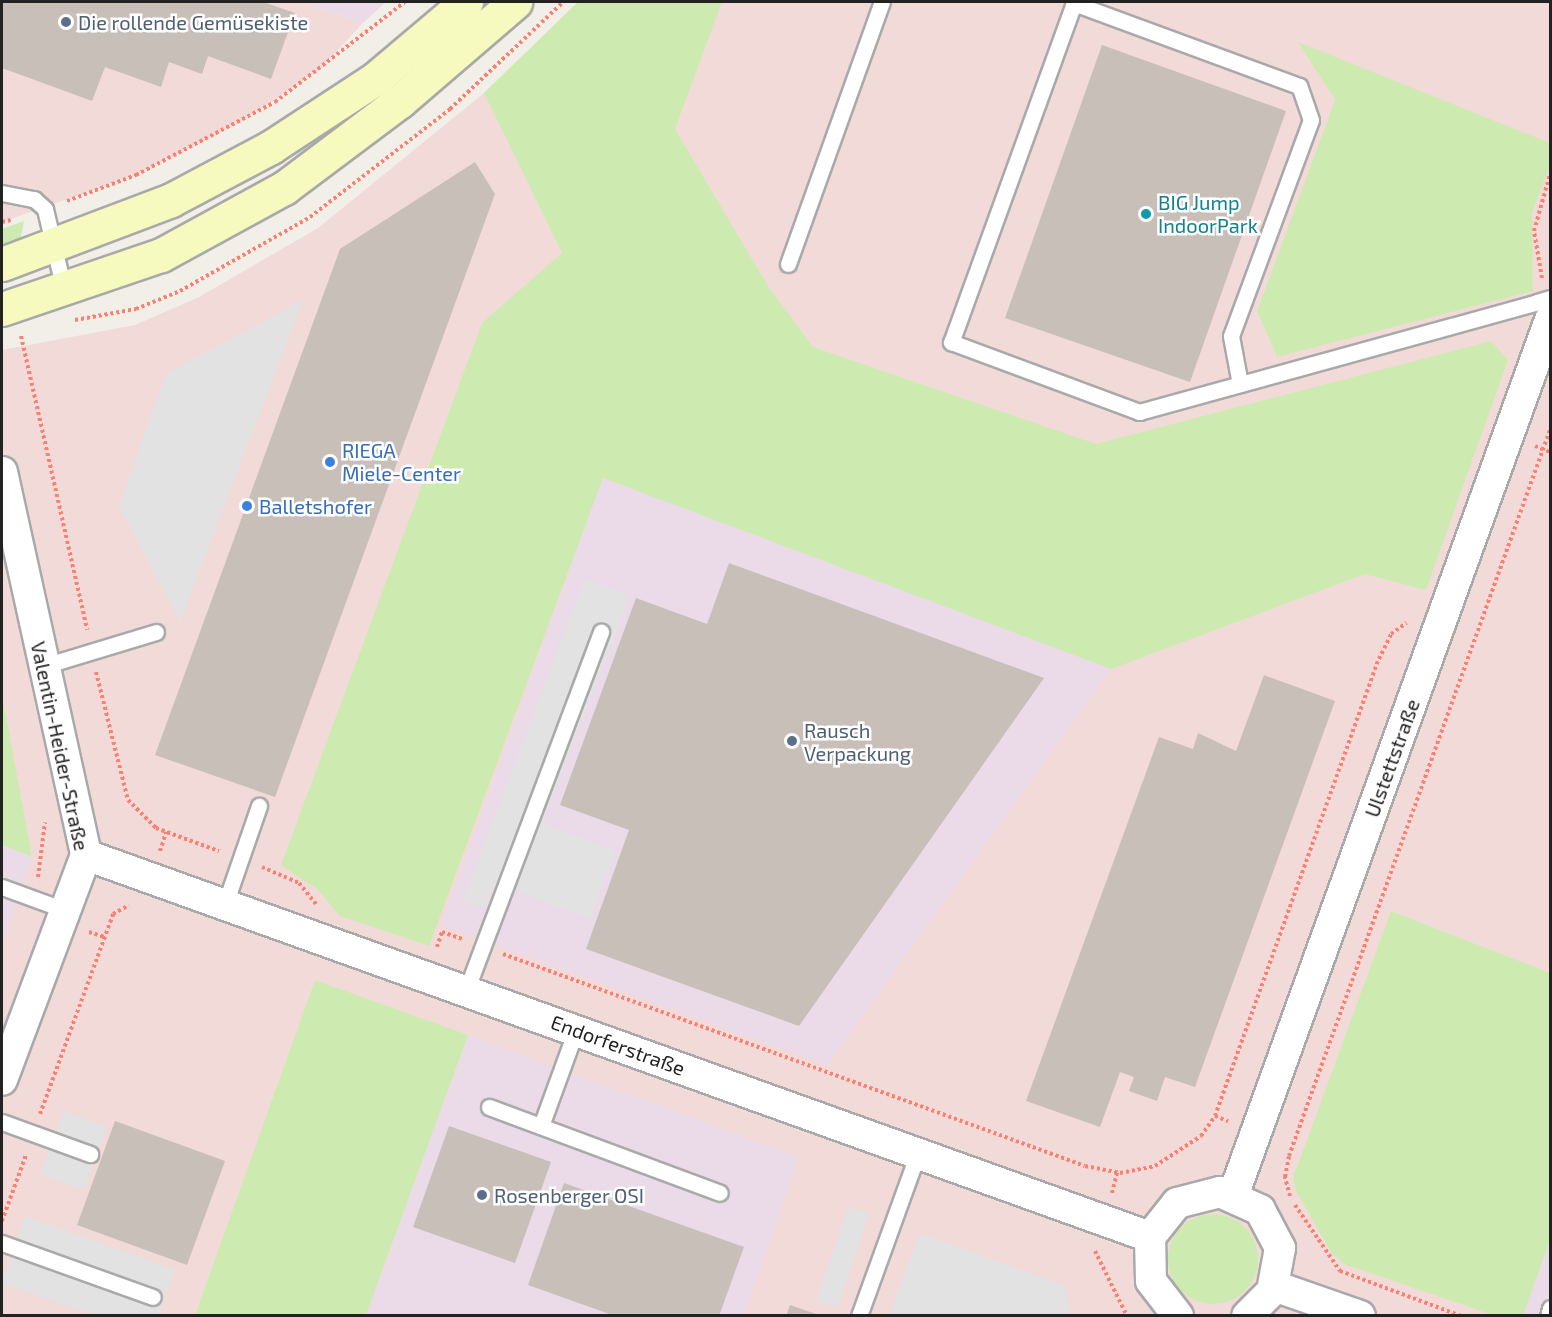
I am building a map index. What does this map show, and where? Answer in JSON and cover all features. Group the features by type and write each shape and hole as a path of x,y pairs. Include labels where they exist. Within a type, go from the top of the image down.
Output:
{"main road":[{"path":"2,264 52,247 171,200 289,136 375,79 466,2"},
{"path":"11,321 64,290 161,255 284,188 400,101 515,2"}],"street":[{"name":"Ulstettstraße","path":"1233,1196 1546,307"},
{"name":"Valentin-Heider-Straße","path":"2,472 86,855 2,1080"},
{"name":"Endorferstraße","path":"86,855 918,1152 1150,1238"},
{"path":"1178,1316 1150,1281 1150,1238 1177,1203 1198,1194 1233,1196 1260,1210 1273,1228 1280,1248 1274,1286 1247,1316"},
{"path":"1274,1286 1360,1316"}],"lane":[{"path":"788,264 882,2"},
{"path":"1240,384 1232,336 1311,120 1299,86 1074,3 951,342 1139,412 1240,384 1546,307"},
{"path":"2,194 34,199 45,209 52,247 64,290"},
{"path":"466,991 601,631"},
{"path":"44,666 156,632"},
{"path":"225,904 259,806"},
{"path":"2,887 65,910"},
{"path":"541,1126 576,1030"},
{"path":"489,1107 720,1193"},
{"path":"2,1122 90,1154"},
{"path":"859,1316 918,1152"},
{"path":"2,1243 153,1297"},
{"path":"1548,1316 1551,1308"}],"path":[{"path":"2,222 45,209 136,175 248,118 345,51 405,2"},
{"path":"1546,307 1542,265 1534,231 1551,174"},
{"path":"11,321 128,800 156,828 288,876 321,911"},
{"path":"1461,1316 1340,1271 1329,1263 1288,1193 1285,1177 1551,430"},
{"path":"434,956 442,932 1085,1166 1120,1173 1155,1166 1200,1136 1215,1116 1382,651 1391,634 1411,619"},
{"path":"33,900 44,817"},
{"path":"2,1222 113,914 122,905 135,907"},
{"path":"1083,1245 1094,1249"}],"shaded area":[{"path":"2,2 303,2 363,23 319,70 239,123 136,175 2,222"},
{"path":"303,2 386,2 363,23"},
{"path":"578,2 1550,2 1550,1315 2,1315 2,350 135,325 199,297 318,228 484,93"},
{"path":"303,300 180,622 119,506 166,374"},
{"path":"603,478 1111,669 827,1065 441,925"},
{"path":"585,579 630,596 543,823 615,851 590,919 495,883 485,909 463,901"},
{"path":"2,845 32,857 2,944"},
{"path":"468,1035 799,1157 744,1315 366,1316"},
{"path":"64,1111 107,1127 84,1190 40,1174"},
{"path":"849,1206 869,1213 837,1308 816,1301"},
{"path":"25,1216 175,1270 159,1315 94,1315 2,1283"},
{"path":"920,1233 1065,1286 1070,1315 889,1315"},
{"path":"1550,1240 1550,1315 1523,1315"}],"green space":[{"path":"578,2 722,2 675,129 768,286 813,347 1096,444 1491,341 1508,360 1426,590 1365,574 1111,669 603,478 429,946 340,916 317,889 281,865 482,323 562,253 484,93"},
{"path":"1298,42 1550,143 1550,165 1532,212 1533,291 1277,357 1257,311 1335,100"},
{"path":"24,221 20,241 2,250 2,229"},
{"path":"2,694 32,857 2,845"},
{"path":"1391,911 1550,973 1550,1240 1523,1315 1493,1315 1344,1264 1331,1252 1296,1191 1293,1178"},
{"path":"315,980 468,1035 366,1315 195,1315"},
{"path":"1213,1214 1230,1218 1245,1227 1254,1242 1258,1259 1254,1276 1245,1291 1230,1300 1213,1304 1196,1300 1181,1291 1172,1276 1168,1259 1172,1242 1181,1227 1196,1218"}],"building":[{"path":"2,2 263,2 295,13 271,79 208,56 202,74 169,62 161,87 105,67 92,101 2,68"},
{"name":"BIG Jump IndoorPark","path":"1102,45 1286,111 1190,382 1005,318"},
{"name":"RIEGA Miele-Center","path":"475,162 495,194 275,797 155,755 340,249"},
{"name":"Rausch Verpackung","path":"729,563 1044,678 799,1026 586,949 629,830 560,805 636,598 707,624"},
{"path":"1264,675 1335,701 1195,1087 1165,1077 1157,1101 1129,1091 1134,1077 1120,1072 1100,1127 1026,1101 1159,737 1193,749 1198,733 1236,751"},
{"path":"115,1121 225,1161 187,1265 77,1225"},
{"name":"Rosenberger OSI","path":"449,1126 551,1162 515,1263 413,1227"},
{"path":"564,1183 744,1247 719,1316 615,1316 528,1285"},
{"path":"790,1305 819,1315 819,1316 786,1316"}],"place":[{"name":"Die rollende Gemüsekiste","path":"66,22"},
{"name":"BIG Jump IndoorPark","path":"1146,214"},
{"name":"RIEGA Miele-Center","path":"330,462"},
{"name":"Balletshofer","path":"247,506"},
{"name":"Rausch Verpackung","path":"792,741"},
{"name":"Rosenberger OSI","path":"482,1195"}]}
